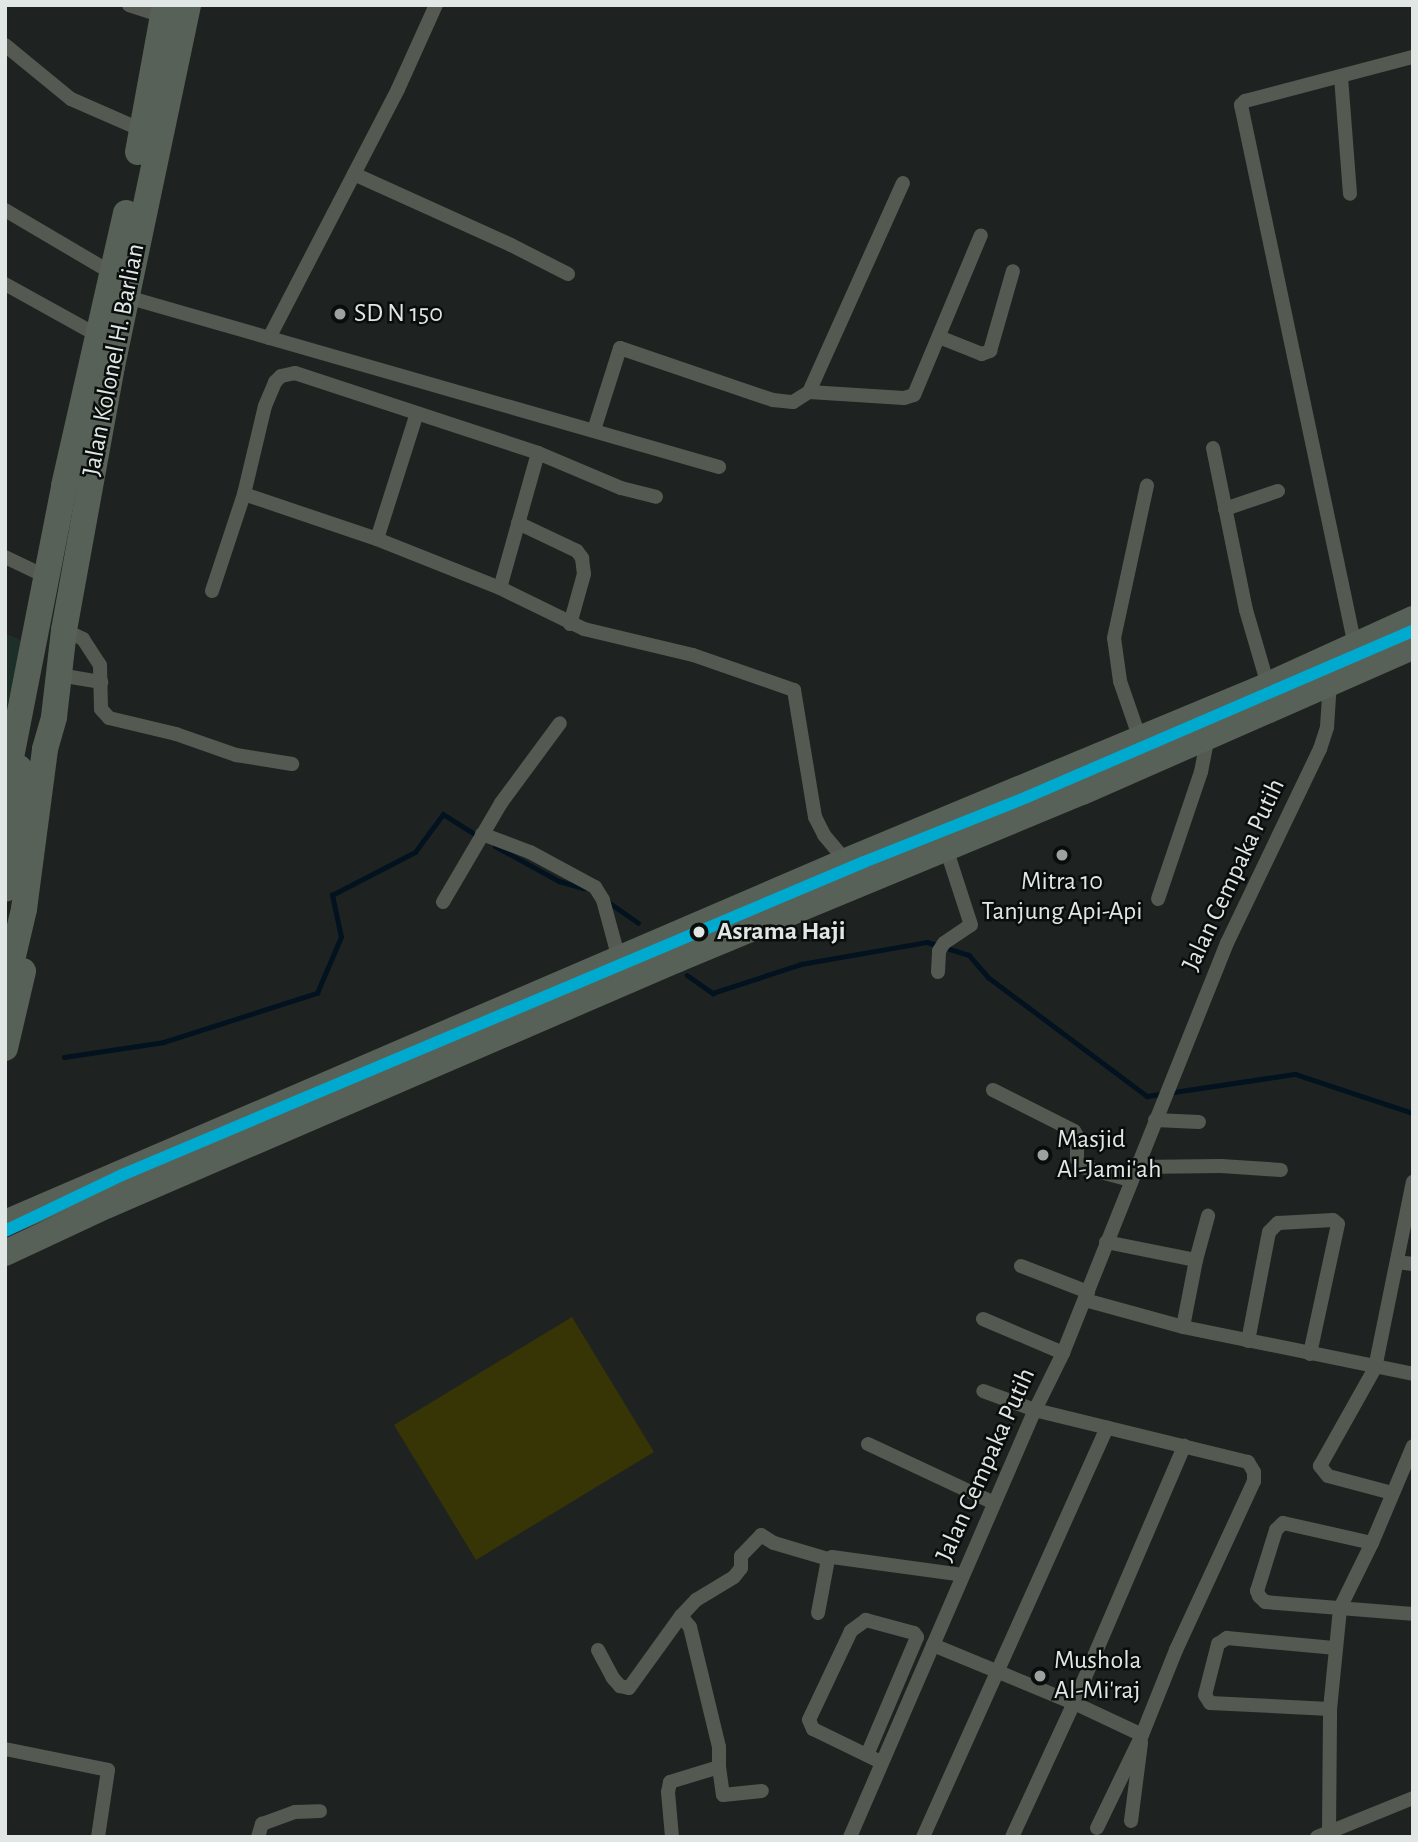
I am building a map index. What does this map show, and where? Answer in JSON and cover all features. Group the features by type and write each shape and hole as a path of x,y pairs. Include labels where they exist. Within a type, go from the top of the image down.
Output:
{"highway":[{"name":"Jalan Kolonel H. Barlian","path":"53,719 64,630 127,297 188,5"},
{"name":"Jalan Kolonel H. Barlian","path":"24,709 64,486 99,335 164,11"},
{"path":"8,1254 540,1006 619,959 1139,736 1268,685 1413,619"},
{"path":"10,1218 540,1006 946,848 1413,647"},
{"path":"5,788 24,709"},
{"path":"5,889 24,709"},
{"path":"5,990 24,909 45,749 53,719"},
{"path":"5,1048 33,931 51,822 58,748 53,719"}],"street":[{"path":"129,5 164,11"},
{"path":"269,338 354,174 436,5"},
{"path":"5,45 71,99 142,130"},
{"path":"1355,646 1241,110 1245,101 1413,57"},
{"path":"1341,77 1350,194"},
{"path":"354,174 511,245 568,274"},
{"path":"810,392 903,183"},
{"path":"5,210 112,273"},
{"path":"594,430 620,348 774,400 793,402 810,392 912,396 981,235"},
{"path":"939,337 982,354 990,351 1013,271"},
{"path":"5,284 99,335"},
{"path":"127,297 719,467"},
{"path":"212,591 244,494 265,406 275,382 281,376 295,373 416,416 538,453 621,488 656,497"},
{"path":"377,540 416,416"},
{"path":"1213,447 1246,610 1268,685"},
{"path":"500,588 538,453"},
{"path":"1139,736 1120,681 1114,638 1147,486"},
{"path":"1225,509 1278,491"},
{"path":"244,494 377,540 500,588 570,624 693,655 794,691 815,817 824,835 846,861"},
{"path":"518,523 577,551 582,558 584,574 570,624"},
{"path":"5,557 47,577"},
{"path":"64,630 88,643 100,665 101,709 109,718 176,734 236,755 292,764"},
{"path":"59,675 101,682"},
{"name":"Jalan Cempaka Putih","path":"856,1835 881,1762 1087,1296 1106,1242 1227,943 1320,749 1326,727 1329,682"},
{"path":"443,902 501,803 560,723"},
{"path":"1158,899 1197,785 1208,737"},
{"path":"481,837 530,852 599,894 619,959"},
{"path":"938,972 942,947 971,925 946,848"},
{"path":"993,1090 1074,1131 1077,1136 1077,1159 1082,1167 1134,1173 1221,1166 1281,1170"},
{"path":"1157,1115 1199,1122"},
{"path":"1392,1493 1328,1476 1320,1466 1375,1368 1413,1182"},
{"path":"1183,1327 1208,1216"},
{"path":"1248,1341 1269,1232 1278,1223 1333,1220 1338,1224 1310,1354"},
{"path":"1106,1242 1196,1260"},
{"path":"1397,1262 1413,1264"},
{"path":"1021,1266 1087,1296 1183,1327 1413,1374"},
{"path":"983,1320 1063,1353"},
{"path":"983,1391 1035,1410 1248,1461 1254,1472 1254,1481 1176,1650 1142,1735 1097,1828"},
{"path":"923,1837 1107,1427"},
{"path":"869,1444 994,1503"},
{"path":"1012,1837 1074,1703 1184,1446"},
{"path":"1413,1446 1372,1543 1340,1608 1334,1648 1323,1835 1413,1798"},
{"path":"1372,1543 1283,1523 1276,1530 1257,1591 1259,1597 1265,1602 1413,1614"},
{"path":"598,1650 613,1678 621,1686 629,1688 681,1616 696,1600 734,1577 741,1568 741,1556 761,1535 774,1543 830,1558 963,1575"},
{"path":"818,1613 830,1558"},
{"path":"681,1616 690,1626 719,1747 723,1795 762,1791"},
{"path":"867,1755 917,1637 914,1633 866,1620 851,1631 808,1720 813,1729 881,1762"},
{"path":"1330,1709 1210,1703 1205,1695 1219,1644 1227,1638 1334,1648"},
{"path":"933,1645 1074,1703 1142,1735"},
{"path":"1130,1821 1142,1735"},
{"path":"5,1749 108,1770 98,1837"},
{"path":"672,1837 670,1782 719,1767"},
{"path":"258,1837 262,1824 295,1812 320,1811"}],"shaded area":[{"path":"5,633 22,641 5,716"},
{"path":"572,1317 654,1452 476,1560 394,1425"}],"waterway":[{"path":"64,1057 164,1042 317,993 341,937 332,895 415,852 443,814 478,836"},
{"path":"495,846 559,881 584,888"},
{"path":"607,901 638,923"},
{"path":"687,975 713,993 801,964 927,942 969,955 988,977 1147,1096 1295,1074 1413,1113"}],"transit line":[{"path":"5,1231 122,1175 864,862 1027,797 1413,631"}],"place":[{"name":"SD N 150","path":"340,314"},
{"name":"Mitra 10 Tanjung Api-Api","path":"1062,855"},
{"name":"Asrama Haji","path":"699,932"},
{"name":"Masjid Al-Jami'ah","path":"1043,1155"},
{"name":"Mushola Al-Mi'raj","path":"1040,1676"}]}
